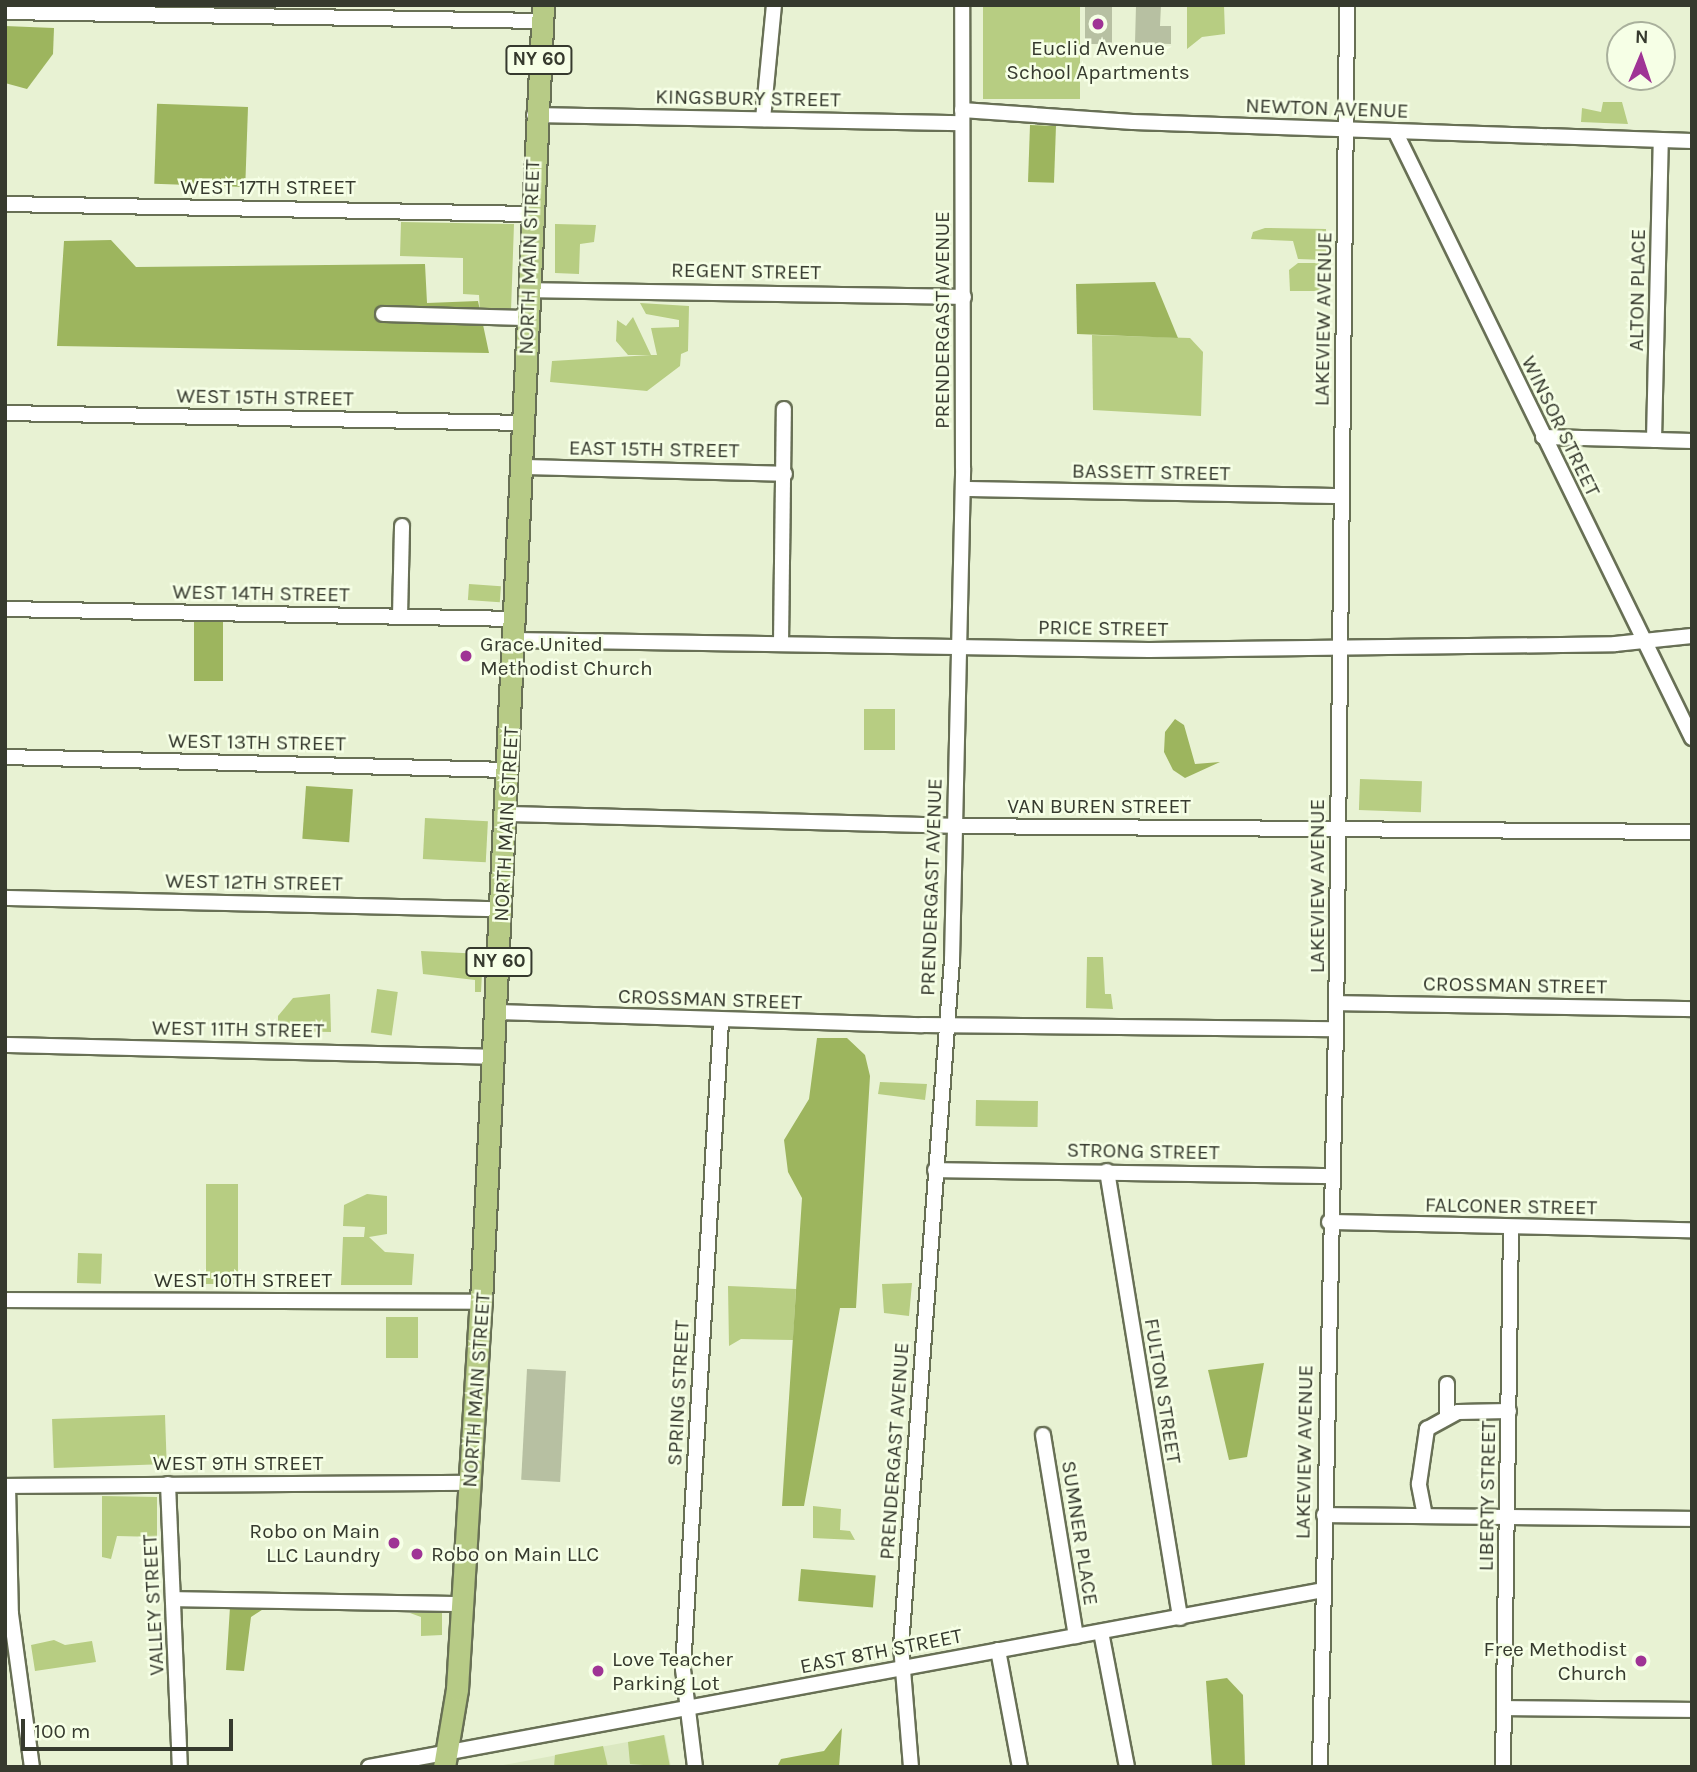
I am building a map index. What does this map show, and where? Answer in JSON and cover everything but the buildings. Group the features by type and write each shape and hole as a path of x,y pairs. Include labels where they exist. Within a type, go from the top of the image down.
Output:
{"highway":[{"name":"NORTH MAIN STREET","path":"446,1760 462,1604 497,1012 523,467 534,115 542,13"}],"street":[{"path":"763,119 774,5"},
{"name":"PRENDERGAST AVENUE","path":"911,1767 900,1669 947,1025 954,826 964,297 962,5"},
{"name":"LAKEVIEW AVENUE","path":"1320,1767 1329,1222 1337,1003 1337,648 1348,129 1347,5"},
{"path":"5,12 542,13"},
{"name":"KINGSBURY STREET","path":"534,115 763,119 962,116"},
{"name":"NEWTON AVENUE","path":"962,116 1692,141"},
{"name":"WINSOR STREET","path":"1395,131 1692,738"},
{"name":"ALTON PLACE","path":"1654,440 1661,140"},
{"name":"WEST 17TH STREET","path":"5,204 530,214"},
{"name":"REGENT STREET","path":"527,290 964,297"},
{"path":"383,314 526,318"},
{"path":"781,644 784,409"},
{"name":"WEST 15TH STREET","path":"5,413 524,424"},
{"path":"1543,437 1692,441"},
{"name":"EAST 15TH STREET","path":"523,467 785,474"},
{"name":"BASSETT STREET","path":"962,489 1340,496"},
{"path":"400,617 402,526"},
{"name":"WEST 14TH STREET","path":"5,608 400,617 515,629"},
{"name":"PRICE STREET","path":"515,629 781,644 957,647 1337,648 1644,641 1692,636"},
{"name":"WEST 13TH STREET","path":"5,757 509,770"},
{"name":"VAN BUREN STREET","path":"507,814 954,826 1338,826 1692,832"},
{"name":"WEST 12TH STREET","path":"5,898 501,909"},
{"name":"CROSSMAN STREET","path":"1337,1003 1692,1009"},
{"name":"CROSSMAN STREET","path":"497,1012 721,1021 1336,1029"},
{"name":"SPRING STREET","path":"695,1767 683,1669 721,1021"},
{"name":"WEST 11TH STREET","path":"5,1045 494,1057"},
{"name":"STRONG STREET","path":"935,1170 1331,1176"},
{"name":"FULTON STREET","path":"1108,1171 1180,1618"},
{"name":"FALCONER STREET","path":"1329,1222 1692,1230"},
{"name":"LIBERTY STREET","path":"1503,1767 1511,1227"},
{"name":"WEST 10TH STREET","path":"5,1300 481,1302"},
{"path":"1447,1384 1447,1416"},
{"path":"1425,1516 1419,1485 1421,1442 1427,1429 1447,1416 1510,1411"},
{"name":"SUMNER PLACE","path":"1043,1436 1076,1636"},
{"name":"WEST 9TH STREET","path":"7,1486 470,1483"},
{"name":"VALLEY STREET","path":"168,1484 180,1767"},
{"path":"7,1486 11,1614 32,1767"},
{"path":"1324,1515 1692,1519"},
{"name":"EAST 8TH STREET","path":"369,1767 446,1760 686,1708 1323,1590"},
{"path":"174,1599 462,1604"},
{"path":"1101,1632 1127,1767"},
{"path":"998,1650 1020,1767"},
{"path":"1504,1708 1692,1710"}],"shaded area":[{"path":"665,1735 671,1767 498,1766"}],"green space":[{"path":"983,5 1080,5 1080,99 983,99"},
{"path":"1187,5 1224,5 1225,34 1202,37 1187,49"},
{"path":"5,26 54,28 53,54 27,89 5,83"},
{"path":"1603,102 1622,102 1628,124 1581,122 1582,108 1601,112"},
{"path":"157,104 248,107 245,187 154,184"},
{"path":"1030,125 1056,126 1054,183 1028,182"},
{"path":"401,222 514,224 511,311 480,313 479,295 463,294 463,258 400,256"},
{"path":"555,224 596,225 594,242 580,244 579,274 555,273"},
{"path":"1265,228 1326,229 1326,260 1298,259 1293,241 1251,239 1253,232"},
{"path":"111,240 136,267 425,264 427,303 478,301 489,353 57,346 64,241"},
{"path":"1298,263 1326,263 1327,291 1290,291 1289,270"},
{"path":"1155,282 1178,338 1077,334 1076,284"},
{"path":"640,303 689,306 688,351 681,354 680,366 647,391 550,382 552,361 657,355 651,328 679,327 679,320 646,314"},
{"path":"633,317 651,355 628,355 616,341 617,320 626,326"},
{"path":"1092,335 1190,338 1203,352 1201,416 1093,410"},
{"path":"469,584 501,586 500,602 468,600"},
{"path":"194,620 223,620 223,681 194,681"},
{"path":"864,709 895,709 895,750 864,750"},
{"path":"1175,719 1184,725 1195,764 1220,762 1185,778 1173,770 1164,752 1165,732"},
{"path":"1360,779 1422,781 1421,812 1359,810"},
{"path":"306,786 353,789 349,842 302,839"},
{"path":"425,818 488,821 486,862 423,859"},
{"path":"421,951 483,954 481,992 475,992 475,980 423,974"},
{"path":"1087,957 1103,957 1105,994 1111,994 1113,1009 1086,1008"},
{"path":"377,989 398,992 392,1035 371,1033"},
{"path":"330,994 331,1032 278,1031 278,1016 293,998"},
{"path":"817,1038 847,1038 865,1055 870,1076 856,1308 840,1308 804,1506 782,1506 802,1198 788,1172 784,1140 809,1099"},
{"path":"880,1082 927,1084 925,1100 878,1094"},
{"path":"976,1100 1038,1101 1038,1127 976,1126"},
{"path":"206,1184 238,1184 238,1284 206,1284"},
{"path":"367,1194 387,1196 387,1234 369,1237 385,1252 414,1254 412,1285 341,1285 343,1237 364,1237 365,1227 343,1226 344,1205"},
{"path":"78,1253 102,1254 101,1284 77,1283"},
{"path":"912,1283 909,1316 884,1313 882,1284"},
{"path":"728,1286 796,1289 793,1340 741,1339 729,1346"},
{"path":"386,1317 418,1317 418,1358 386,1358"},
{"path":"1264,1363 1247,1457 1229,1460 1208,1370"},
{"path":"165,1415 167,1464 54,1468 52,1419"},
{"path":"102,1496 157,1497 157,1537 117,1536 111,1559 102,1557"},
{"path":"813,1506 841,1509 840,1530 850,1531 855,1540 813,1538"},
{"path":"801,1569 876,1576 873,1607 798,1601"},
{"path":"230,1607 265,1608 251,1617 244,1671 226,1670"},
{"path":"410,1613 442,1613 442,1635 421,1636 421,1617"},
{"path":"54,1640 65,1645 92,1641 96,1662 35,1671 31,1645"},
{"path":"1227,1678 1243,1695 1245,1767 1212,1767 1206,1681"},
{"path":"842,1728 839,1767 777,1767 781,1759 824,1751"},
{"path":"664,1735 670,1767 630,1764 628,1742"},
{"path":"603,1746 608,1767 554,1767 555,1755"}],"place":[{"name":"Euclid Avenue School Apartments","path":"1098,24"},
{"name":"Grace United Methodist Church","path":"466,656"},
{"name":"Robo on Main LLC Laundry","path":"394,1543"},
{"name":"Robo on Main LLC","path":"417,1554"},
{"name":"Free Methodist Church","path":"1641,1661"},
{"name":"Love Teacher Parking Lot","path":"598,1671"}]}
